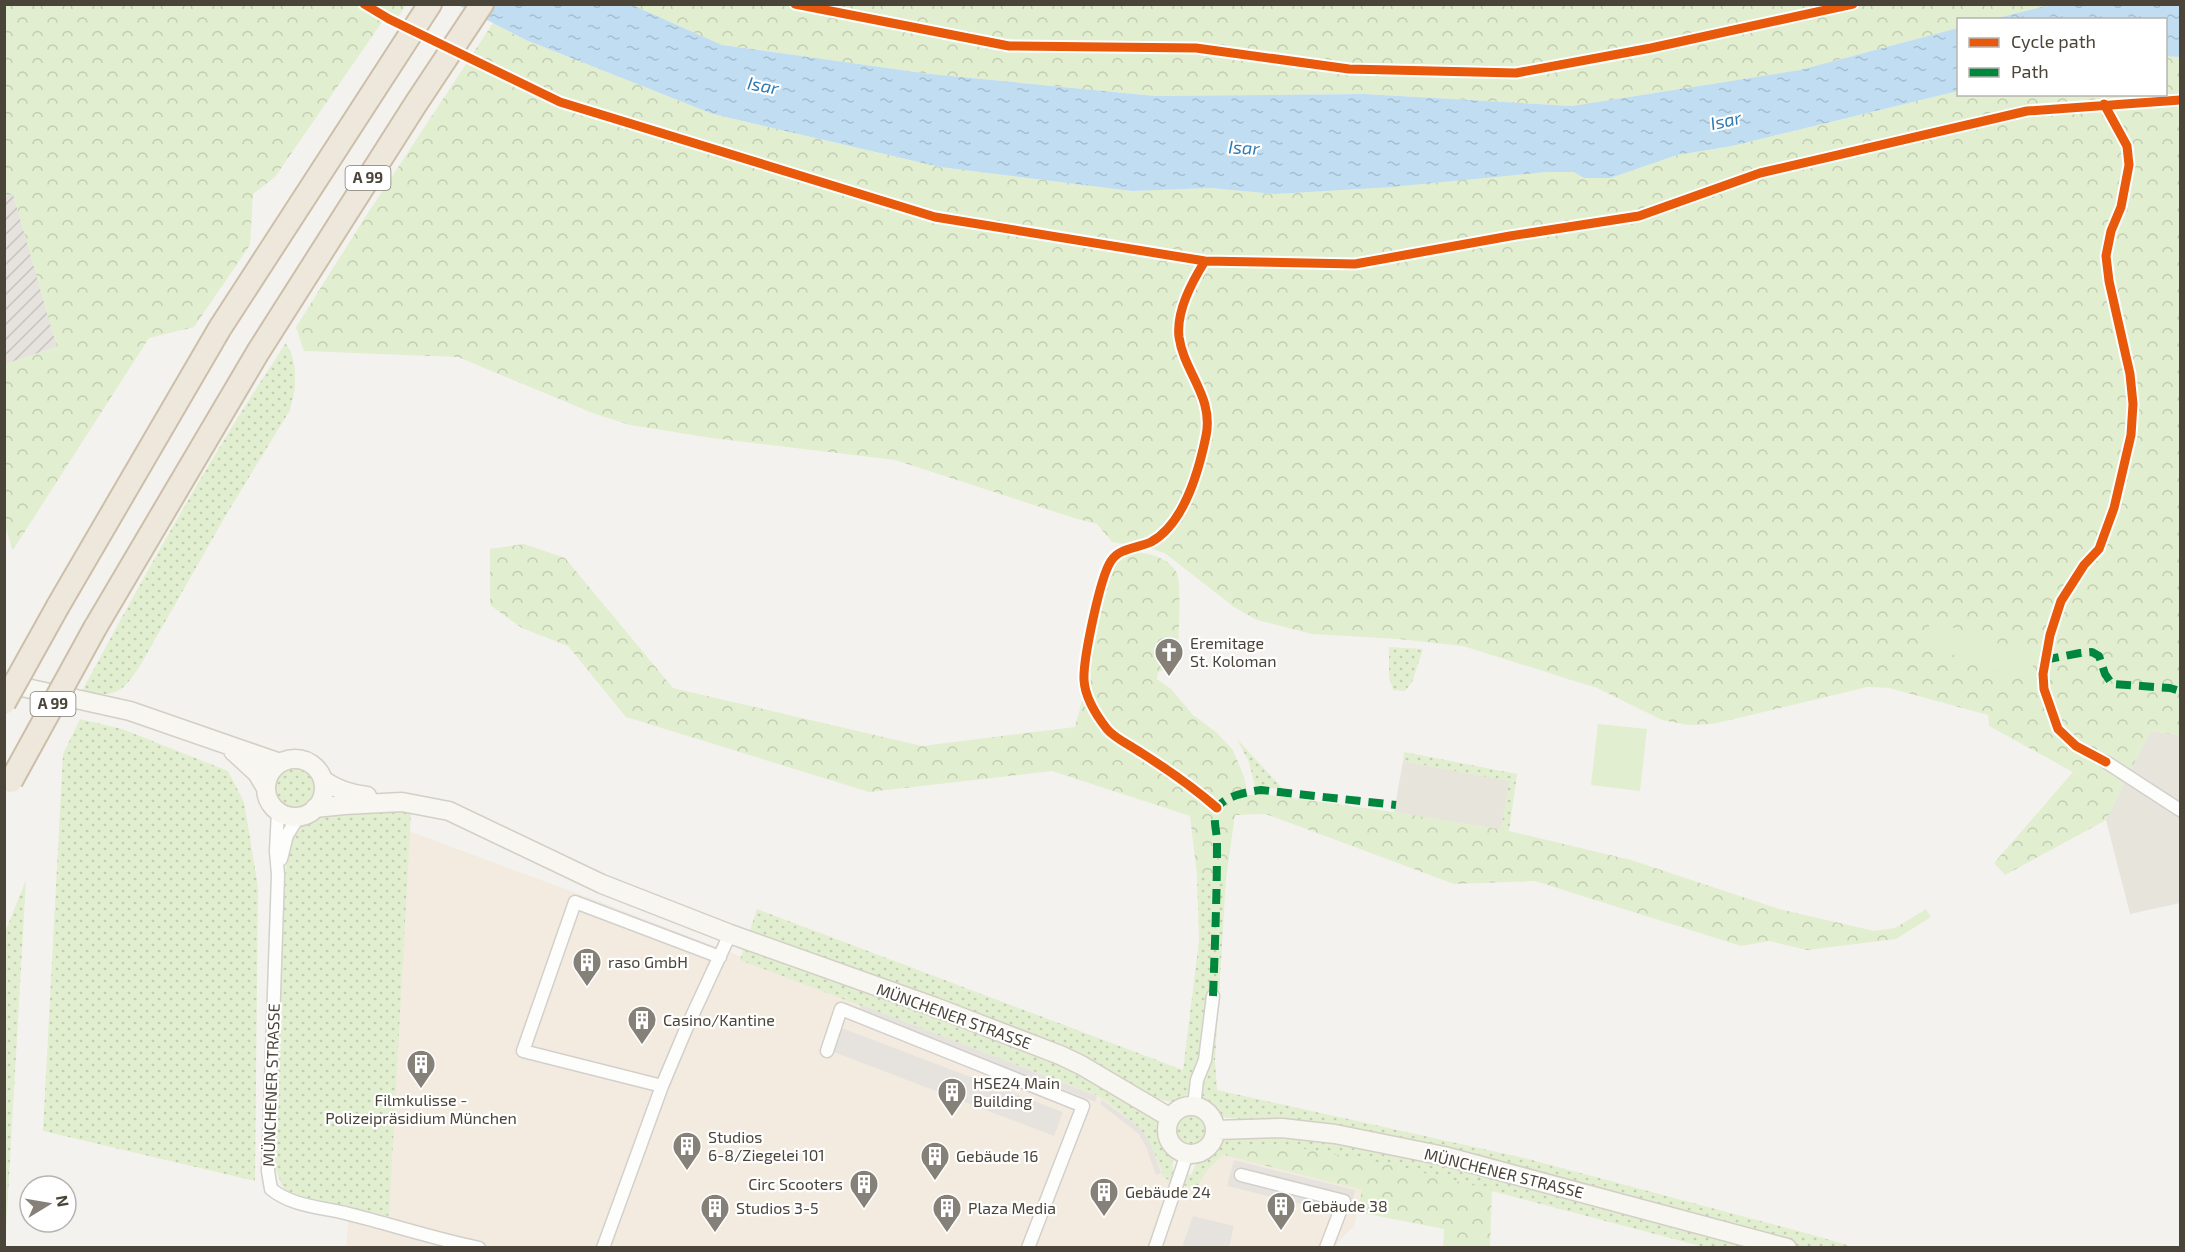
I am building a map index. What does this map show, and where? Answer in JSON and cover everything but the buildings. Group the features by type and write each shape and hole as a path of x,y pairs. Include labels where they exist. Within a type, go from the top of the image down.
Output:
{"highway":[{"name":"A 99","path":"4,703 220,328 430,4"},
{"name":"A 99","path":"8,787 95,628 258,352 414,105 482,4"}],"main road":[{"path":"4,682 130,711 280,763 297,759 306,761 319,772 323,780 323,795 307,812 284,815 278,811 268,797 266,788 257,773 230,747"},
{"path":"266,788 268,778 280,763"},
{"name":"MÜNCHENER STRASSE","path":"323,780 334,788 350,794 392,802 427,805 449,811 602,884 730,934 935,1007 1060,1055 1081,1065 1169,1118"},
{"name":"MÜNCHENER STRASSE","path":"307,812 392,802"},
{"path":"1185,1106 1194,1106 1208,1113 1213,1120 1215,1130 1213,1139 1206,1149 1187,1154 1178,1150 1169,1141 1166,1128 1169,1118 1177,1110 1185,1106"},
{"name":"MÜNCHENER STRASSE","path":"1215,1130 1282,1128 1335,1134 1444,1156 1788,1248"}],"street":[{"path":"2106,762 2181,810"},
{"name":"MÜNCHENER STRASSE","path":"278,811 268,1171 271,1189 288,1200 348,1214 438,1243 475,1247"},
{"name":"MÜNCHENER STRASSE","path":"278,875 287,835 307,812"},
{"path":"662,1086 523,1051 575,902 720,957"},
{"path":"603,1248 662,1086 730,934"},
{"path":"1194,1106 1197,1080 1205,1060 1212,996"},
{"name":"MÜNCHENER STRASSE","path":"827,1051 841,1010 1083,1106 1028,1248"},
{"path":"1155,1248 1187,1154"},
{"path":"1241,1175 1344,1201 1326,1248"}],"shaded area":[{"path":"13,194 57,347 5,364 4,196"},
{"path":"2150,731 2180,735 2180,903 2130,914 2106,820"},
{"path":"1403,761 1510,781 1501,830 1394,812"},
{"path":"409,831 598,901 1099,1096 1136,1123 1143,1131 1157,1157 1164,1178 1197,1190 1201,1178 1212,1164 1224,1155 1362,1190 1354,1226 1339,1241 1337,1247 346,1248 349,1207 389,1215"},
{"path":"861,1005 1097,1096 1095,1102 859,1011"},
{"path":"839,1027 1063,1112 1054,1136 831,1051"},
{"path":"1102,1100 1143,1132 1151,1145 1161,1173 1156,1175 1139,1134 1100,1104"},
{"path":"1234,1160 1355,1190 1353,1199 1325,1192 1321,1209 1227,1186"},
{"path":"1193,1216 1234,1226 1229,1247 1182,1247"}],"green space":[{"path":"5,4 406,5 395,22 382,22 275,177 253,194 250,245 194,327 149,338 13,550 4,524 5,364 57,347 13,194 5,196"},
{"path":"632,5 2061,5 2042,7 1997,18 1957,18 1957,28 1800,70 1572,106 1364,94 1155,96 930,74 722,45"},
{"path":"493,23 526,40 713,114 940,167 1132,191 1211,188 1275,194 1546,172 1574,172 1584,178 1609,178 1677,155 1732,146 1957,91 1957,96 2167,96 2167,56 2180,57 2180,735 2150,731 2106,820 2005,875 1994,863 2073,772 1989,726 1988,715 1889,688 1867,687 1713,724 1688,725 1662,720 1597,688 1463,646 1399,639 1312,634 1257,620 1234,607 1166,554 1141,544 1112,542 1097,524 895,460 712,438 630,425 595,414 458,357 304,351 296,327"},
{"path":"286,343 292,355 295,370 295,388 290,410 226,515 135,674 118,691 103,694 82,691 180,514 231,428"},
{"path":"524,544 565,558 673,688 922,746 1075,727 1107,575 1115,562 1127,554 1152,555 1167,561 1174,568 1177,573 1179,591 1177,669 1158,672 1157,679 1171,689 1193,715 1216,732 1233,750 1244,777 1248,795 1263,794 1394,812 1509,831 1631,860 1779,909 1874,931 1895,928 1926,909 1931,917 1896,939 1807,950 1769,941 1741,946 1535,881 1454,884 1266,814 1235,815 1226,878 1197,875 1190,816 1052,771 869,792 626,717 568,646 522,628 490,605 490,549"},
{"path":"1931,620 2036,657 2028,681 1923,644"},
{"path":"1389,647 1423,649 1412,682 1405,691 1393,690 1389,677"},
{"path":"80,719 122,729 228,771 244,802 258,887 255,1181 43,1131 63,754"},
{"path":"1598,724 1647,729 1640,791 1591,785"},
{"path":"1237,739 1283,789 1255,787 1249,762"},
{"path":"1404,752 1517,774 1509,831 1501,830 1509,781 1403,761"},
{"path":"296,767 311,773 317,788 311,803 296,809 281,803 275,788 281,773"},
{"path":"323,811 411,811 389,1216 294,1197 282,1186 275,1167 273,1143 286,860 293,835 301,825"},
{"path":"1197,875 1226,878 1215,1061 1217,1090 1528,1159 1854,1247 1704,1247 1446,1179 1224,1155 1208,1170 1197,1190 1164,1178 1153,1150 1140,1130 1099,1096 740,960 757,909 1183,1070 1199,941","holes":["1191,1082 1201,1084 1199,1096 1201,1101 1213,1106 1220,1117 1240,1119 1241,1136 1220,1141 1207,1154 1198,1159 1191,1175 1173,1171 1172,1153 1163,1138 1158,1122 1143,1110 1150,1095 1164,1100 1177,1101 1187,1097"]},
{"path":"26,880 5,1247 5,932"},
{"path":"1191,1113 1203,1118 1208,1130 1203,1142 1191,1147 1179,1142 1174,1130 1179,1118"},
{"path":"1283,1145 1388,1164 1492,1190 1490,1247 1443,1247 1444,1229 1357,1212 1362,1190 1224,1155 1240,1148"}],"water":[{"path":"2061,4 2180,5 2180,57 2167,56 2167,18 1997,18"},
{"name":"Isar","path":"458,5 632,5 722,45 930,74 1155,96 1364,94 1572,106 1800,70 1957,28 1957,91 1732,146 1677,155 1610,178 1584,178 1574,172 1546,172 1391,187 1275,194 1211,188 1132,191 940,167 713,114 526,40"}],"marked path":[{"path":"2044,660 2092,652 2099,656 2105,674 2112,684 2170,688 2180,691"},
{"path":"1213,996 1217,861 1215,819 1222,802 1238,795 1261,790 1396,805"}],"cycle path":[{"path":"364,4 389,19 560,102 935,217 1205,261 1355,264 1639,216 1760,173 2027,111 2180,100"},
{"path":"795,4 1009,46 1196,48 1349,69 1516,73 1651,48 1853,4"},
{"path":"2104,104 2127,146 2129,165 2121,207 2111,231 2106,256 2109,281 2130,374 2133,404 2131,435 2114,508 2099,549 2084,565 2061,601 2050,635 2043,674 2044,689 2058,729 2076,746 2106,762"},
{"path":"1205,261 1182,307 1179,327 1182,350 1206,409 1206,436 1199,464 1188,495 1173,523 1151,542 1119,553 1111,561 1093,619 1084,680 1086,693 1092,706 1110,732 1180,778 1217,808"}],"place":[{"name":"Eremitage St. Koloman","path":"1169,678"},
{"name":"raso GmbH","path":"587,988"},
{"name":"Casino/Kantine","path":"642,1046"},
{"name":"Filmkulisse - Polizeipräsidium München","path":"421,1090"},
{"name":"HSE24 Main Building","path":"952,1118"},
{"name":"Studios 6-8/Ziegelei 101","path":"687,1172"},
{"name":"Gebäude 16","path":"935,1182"},
{"name":"Circ Scooters","path":"864,1210"},
{"name":"Gebäude 24","path":"1104,1218"},
{"name":"Gebäude 38","path":"1281,1232"},
{"name":"Studios 3-5","path":"715,1234"},
{"name":"Plaza Media","path":"947,1234"}]}
